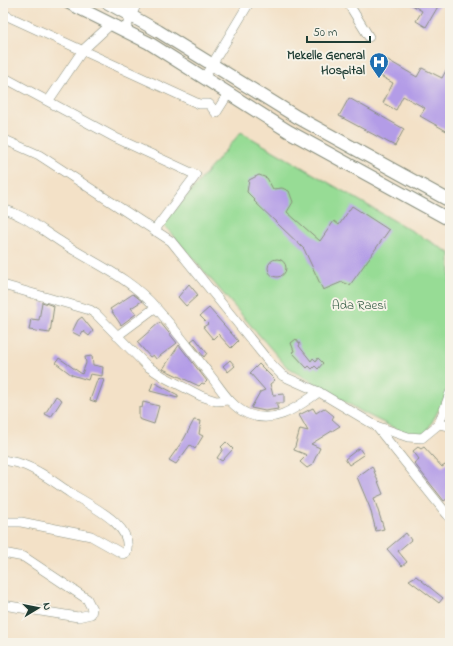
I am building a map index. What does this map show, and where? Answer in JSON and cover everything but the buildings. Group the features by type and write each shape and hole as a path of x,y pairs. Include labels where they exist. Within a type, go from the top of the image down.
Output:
{"main road":[{"path":"69,3 110,25 125,30 255,111 450,220"},
{"path":"110,4 131,15 297,117 450,201"},
{"path":"255,111 265,96"}],"street":[{"path":"125,30 137,3"},
{"path":"204,78 249,3"},
{"path":"348,3 369,37"},
{"path":"3,14 199,104 209,104 216,113 228,94"},
{"path":"49,100 83,50 110,25"},
{"path":"3,77 49,100 116,138 196,175 154,231"},
{"path":"3,138 39,155 171,241 283,376 319,392 376,426 408,437 422,438 439,424 450,393"},
{"path":"3,209 18,214 58,241 102,265 127,281 156,307 229,400 247,414 267,418 287,414 319,392"},
{"path":"3,285 90,310 96,314 147,366 164,377 201,396 216,401 229,400"},
{"path":"117,336 156,307"},
{"path":"439,424 450,426"},
{"path":"376,426 450,518"},
{"path":"3,460 21,464 47,477 70,493 102,511 123,533 127,550 126,553 123,554 91,536 22,522 3,522"},
{"path":"3,553 24,558 88,599 92,609 91,614 78,617 3,605"}],"green space":[{"name":"Ada Raesi","path":"241,132 450,253 450,389 426,433 410,436 364,413 286,366 163,224"}],"place":[{"name":"Mekelle General Hospital","path":"379,79"}]}
